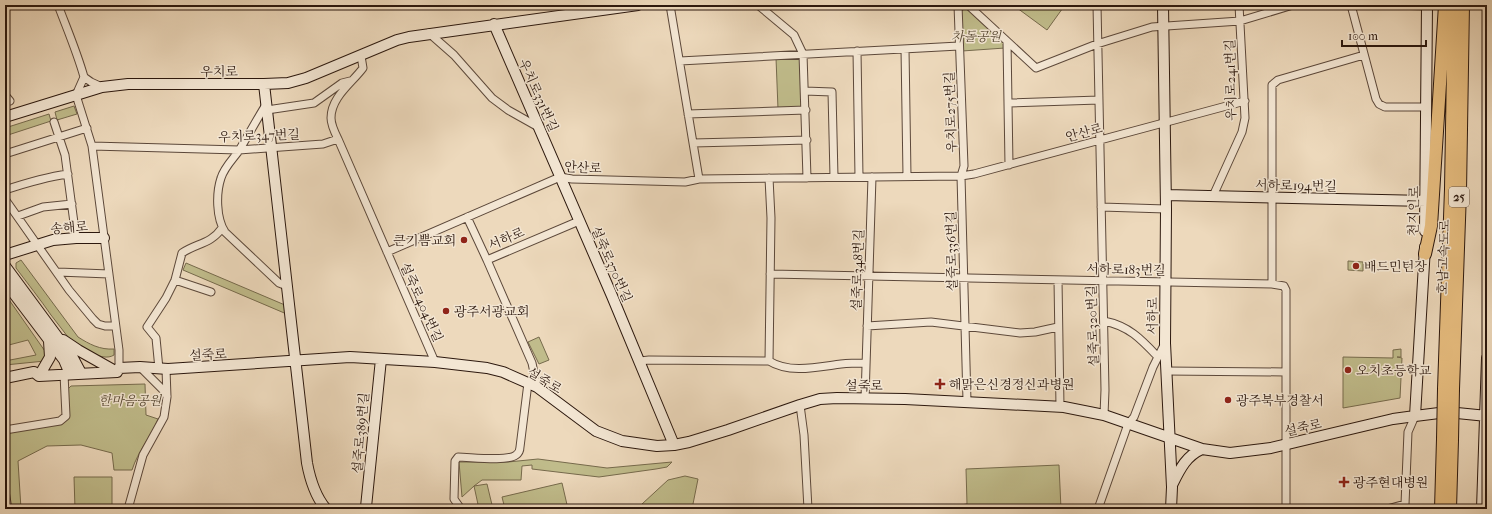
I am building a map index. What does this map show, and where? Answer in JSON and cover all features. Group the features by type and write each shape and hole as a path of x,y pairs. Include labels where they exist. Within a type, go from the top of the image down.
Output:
{"highway":[{"path":"1425,254 1431,226 1445,5"},
{"name":"호남고속도로","path":"1450,509 1447,440 1454,5"},
{"name":"호남고속도로","path":"1448,389 1460,192 1463,5"},
{"name":"호남고속도로","path":"1441,509 1447,440"}],"main road":[{"name":"우치로","path":"5,117 102,87 133,84 264,84 297,81 400,39 430,33 638,5"},
{"name":"서하로","path":"1163,5 1166,123 1165,343 1172,487 1171,509"},
{"name":"천지인로","path":"1415,416 1425,254 1427,5"},
{"name":"우치로331번길","path":"494,24 560,177"},
{"path":"264,84 296,361 301,418 309,476 318,499 326,509"},
{"name":"설죽로370번길","path":"560,177 640,361 674,445"},
{"name":"서하로194번길","path":"1166,195 1426,201"},
{"name":"송해로","path":"5,255 53,240 104,238"},
{"path":"5,266 53,338 64,360 67,374"},
{"path":"5,282 53,338 73,358 81,373"},
{"path":"53,338 118,370"},
{"path":"39,376 50,358 53,338"},
{"name":"설죽로","path":"5,378 34,372 39,376 140,367 162,369 350,358 435,362 487,368 503,372 532,385 589,426 610,437 622,441 657,446 674,445 713,435 800,405 829,398 967,401 1060,407 1104,416 1202,448 1230,453 1266,450 1393,419 1447,412 1486,416"},
{"path":"1482,509 1487,358"},
{"name":"설죽로389번길","path":"364,509 367,502 381,359"},
{"path":"1172,487 1179,470 1186,460 1202,448"}],"street":[{"path":"58,5 63,21 75,47 84,76 91,82 102,87"},
{"path":"670,5 699,179"},
{"path":"758,5 794,35 803,54 808,178"},
{"name":"우치로275번길","path":"958,5 964,166 961,176"},
{"path":"968,5 1036,68 1097,44 1152,27 1163,25 1240,21 1280,7 1293,5"},
{"name":"설죽로320번길","path":"1097,5 1100,207 1104,321 1104,416"},
{"name":"우치로241번길","path":"1213,196 1245,123 1239,5"},
{"path":"1351,5 1376,99 1379,104 1385,107 1427,107"},
{"name":"천지인로","path":"1392,5 1427,5"},
{"path":"430,33 454,54 492,98 508,110 540,128"},
{"path":"1007,42 1009,165"},
{"path":"680,61 959,46"},
{"path":"905,49 907,176"},
{"path":"857,51 859,177"},
{"path":"1286,509 1286,290 1281,284 1272,284 1272,85 1278,80 1364,55"},
{"name":"우치로347번길","path":"361,56 363,68 342,91 335,103 331,114 332,124 387,252"},
{"path":"84,76 76,95 92,146 97,176 115,326 118,370"},
{"name":"우치로347번길","path":"267,107 314,103 342,83 351,80"},
{"path":"805,91 832,92 834,177"},
{"path":"5,95 10,101"},
{"path":"1009,103 1099,100"},
{"path":"1166,123 1244,101"},
{"path":"267,107 225,170 219,184 219,212 222,228 225,232 271,276 287,286"},
{"path":"688,114 806,110"},
{"path":"54,122 68,174 76,238"},
{"name":"안산로","path":"387,252 560,177 572,179 647,182 685,182 699,179 961,176 1009,165 1166,123"},
{"path":"5,154 86,128"},
{"name":"우치로347번길","path":"92,146 239,150 323,144 338,139"},
{"path":"693,143 807,140"},
{"path":"5,190 35,180 68,174"},
{"name":"설죽로336번길","path":"961,176 967,401"},
{"name":"설죽로348번길","path":"865,398 872,177"},
{"path":"769,178 769,361"},
{"name":"송해로","path":"5,199 37,244"},
{"path":"18,216 43,207 72,204"},
{"path":"1100,207 1166,209"},
{"name":"서하로","path":"467,217 486,260 578,221"},
{"path":"128,509 143,454 164,417 167,397 156,338 147,326 166,298 175,280 182,253 216,236 222,228"},
{"path":"37,244 58,272 69,290 98,324 115,326"},
{"name":"설죽로404번길","path":"387,252 435,362"},
{"path":"461,509 454,499 455,461 458,457 507,459 517,455 520,451 532,385 532,363 486,260"},
{"path":"58,272 109,274"},
{"name":"서하로183번길","path":"770,274 1272,284"},
{"path":"175,280 211,292"},
{"path":"1058,280 1060,407"},
{"path":"1104,321 1126,328 1158,357"},
{"path":"867,326 924,322 1020,333 1035,332 1058,327"},
{"path":"1098,509 1128,424 1134,417 1165,343"},
{"path":"640,361 769,361 783,367 810,368 866,363"},
{"path":"140,367 162,389 167,397"},
{"path":"1166,371 1285,372"},
{"path":"5,430 60,420 66,416 67,374"},
{"path":"800,405 804,435 808,509"},
{"path":"1387,509 1405,504 1408,432 1415,416"},
{"path":"5,491 8,509"}],"green space":[{"path":"1013,5 1065,5 1047,30"},
{"name":"차돌공원","path":"966,8 1004,42 1005,48 962,51 960,12"},
{"path":"801,57 802,109 778,109 776,58"},
{"path":"74,106 77,114 57,120 55,112"},
{"path":"49,114 51,121 5,136 5,128"},
{"path":"21,260 78,337 104,349 114,349 114,355 103,357 97,355 83,349 68,337 16,268 16,263"},
{"name":"배드민턴장","path":"1348,261 1363,262 1363,271 1348,270"},
{"path":"186,263 292,308 289,315 183,270"},
{"path":"5,294 47,354 45,361 5,365 5,361 36,355 28,340 5,346"},
{"path":"539,337 549,360 539,364 528,342"},
{"path":"1401,349 1401,357 1397,357 1402,358 1400,398 1343,408 1343,357 1393,358 1393,350"},
{"name":"한마음공원","path":"145,384 146,415 158,419 132,470 114,470 112,453 81,445 47,446 18,461 21,509 11,509 5,480 5,433 62,423 68,389 71,386"},
{"path":"538,459 607,468 672,462 667,467 599,477 532,469 532,465 522,466 521,480 482,480 462,497 459,462 508,462"},
{"path":"1059,465 1061,509 960,509 960,505 967,504 966,469"},
{"path":"685,476 698,479 692,509 677,509 674,506 669,509 645,509 642,504 668,480"},
{"path":"74,477 112,477 112,509 75,509"},
{"path":"562,483 568,509 505,509 502,497"},
{"path":"487,484 493,509 479,509 474,486"},
{"path":"947,505 947,509 924,509 924,506"}],"place":[{"name":"큰기쁨교회","path":"464,240"},
{"name":"배드민턴장","path":"1356,266"},
{"name":"광주서광교회","path":"446,311"},
{"name":"오치초등학교","path":"1348,370"},
{"name":"해맑은신경정신과병원","path":"940,384"},
{"name":"광주북부경찰서","path":"1228,400"},
{"name":"광주현대병원","path":"1344,482"}]}
